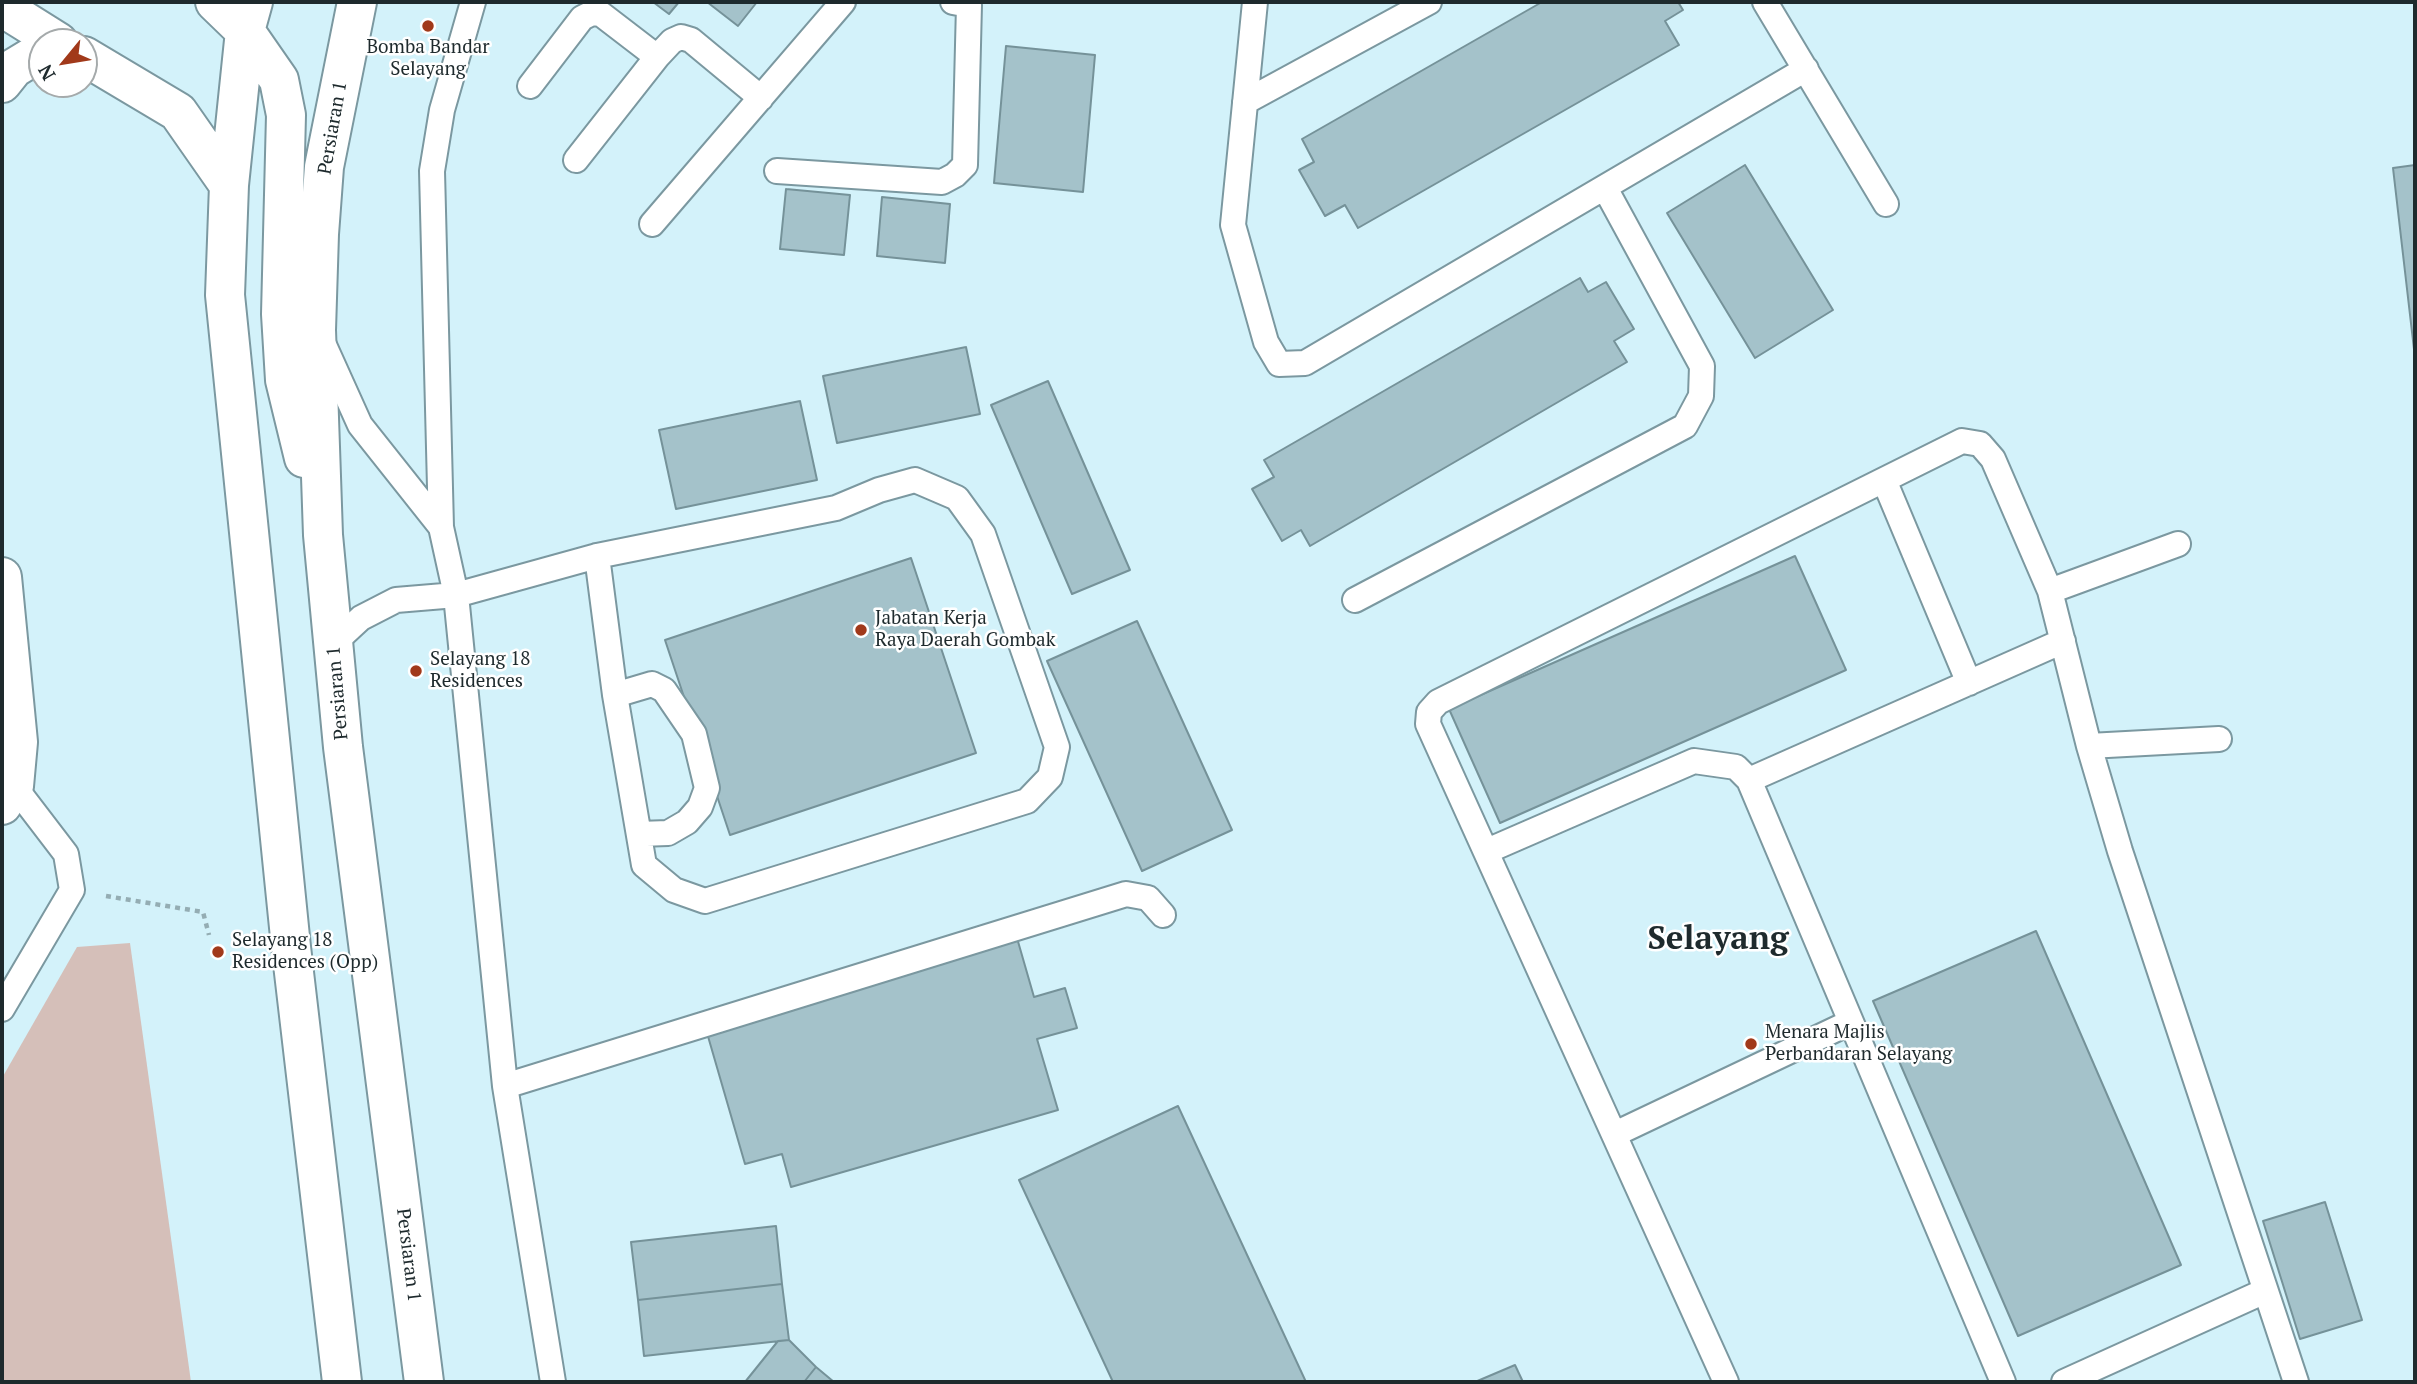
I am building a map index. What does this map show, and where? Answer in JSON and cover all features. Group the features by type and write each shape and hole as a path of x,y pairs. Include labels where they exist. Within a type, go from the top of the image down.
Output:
{"main road":[{"path":"215,2 249,16 279,80 286,115 281,314 285,380 323,535"},
{"name":"Persiaran 1","path":"356,2 324,167 316,330 323,535 343,747 424,1382"},
{"path":"2,7 36,28"},
{"path":"249,16 229,185 225,295 291,947 342,1382"},
{"path":"2,83 14,68 28,60"},
{"path":"98,64 178,112 229,185"},
{"path":"2,577 18,741 8,796"}],"lane":[{"path":"473,2 442,110 432,172 441,527 456,595 505,1086 553,1382"},
{"path":"652,224 844,2"},
{"path":"1255,2 1233,225 1266,342 1279,364 1305,363 1806,69"},
{"path":"1245,102 1429,2"},
{"path":"1765,2 1886,204"},
{"path":"777,171 942,182 955,175 965,166 964,3"},
{"path":"530,86 582,18 592,13 600,14 657,57"},
{"path":"576,160 657,57 671,41 681,37 691,40 761,98"},
{"path":"1355,600 1685,426 1701,396 1702,366 1605,188"},
{"path":"316,330 360,425 441,527"},
{"path":"1726,1382 1428,724 1429,712 1438,702 1962,440 1980,444 1993,459 2050,591 2089,746 2120,851 2296,1382"},
{"path":"334,643 361,618 396,600 456,595 597,556 836,508 879,490 915,480 957,498 982,534 1056,747 1050,777 1027,802 705,901 674,890 644,865 615,695 597,556"},
{"path":"1884,480 1969,683"},
{"path":"2050,591 2178,544"},
{"path":"1749,780 2063,641"},
{"path":"615,695 652,684 664,690 694,734 707,788 700,807 687,822 667,833 639,834"},
{"path":"2089,746 2219,739"},
{"path":"1487,851 1693,761 1736,767 1749,780 2003,1382"},
{"path":"2,1009 72,890 66,854 8,796"},
{"path":"505,1086 1126,894 1148,898 1163,915"},
{"path":"1615,1134 1851,1022"},
{"path":"2064,1382 2265,1291"}],"path":[{"path":"72,890 203,912 209,935"}],"shaded area":[{"path":"130,943 191,1382 2,1382 2,1078 77,947"}],"building":[{"path":"653,2 679,2 669,14"},
{"path":"707,2 757,2 738,26"},
{"path":"1542,2 1678,2 1683,10 1665,21 1679,45 1358,228 1345,205 1325,216 1299,170 1314,162 1302,139"},
{"path":"1006,46 1095,55 1083,192 994,183"},
{"path":"1745,165 1833,310 1755,358 1667,213"},
{"path":"2415,165 2415,358 2393,168"},
{"path":"786,189 850,195 844,255 780,249"},
{"path":"882,197 950,204 945,263 877,256"},
{"path":"1580,278 1588,292 1606,282 1634,329 1614,341 1627,362 1310,546 1301,530 1282,541 1252,489 1274,477 1264,460"},
{"path":"966,347 980,414 837,443 823,376"},
{"path":"1048,381 1130,570 1072,594 991,405"},
{"path":"800,401 817,480 676,509 659,430"},
{"path":"1795,556 1846,670 1500,823 1449,709"},
{"path":"911,558 976,753 730,835 665,640"},
{"path":"1137,621 1232,830 1142,871 1047,661"},
{"path":"2036,931 2181,1265 2018,1336 1873,1001"},
{"path":"1017,938 1034,997 1065,988 1077,1028 1037,1039 1058,1110 791,1187 782,1154 745,1164 705,1026"},
{"path":"1178,1106 1306,1382 1113,1382 1019,1180"},
{"path":"2325,1202 2362,1320 2300,1339 2263,1221"},
{"path":"776,1226 782,1284 638,1300 631,1242"},
{"path":"782,1284 789,1340 644,1356 638,1300"},
{"path":"789,1340 816,1367 804,1382 745,1382 778,1341"},
{"path":"1515,1365 1523,1382 1475,1382"},
{"path":"816,1367 834,1382 804,1382"}],"place":[{"name":"Bomba Bandar Selayang","path":"428,26"},
{"name":"Jabatan Kerja Raya Daerah Gombak","path":"861,630"},
{"name":"Selayang 18 Residences","path":"416,671"},
{"name":"Selayang 18 Residences (Opp)","path":"218,952"},
{"name":"Menara Majlis Perbandaran Selayang","path":"1751,1044"}],"district":[{"name":"Selayang","path":"1718,940"}]}
